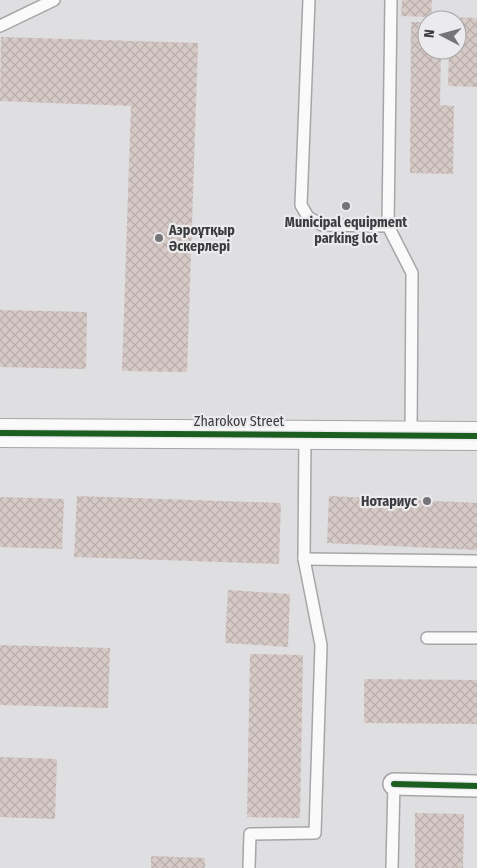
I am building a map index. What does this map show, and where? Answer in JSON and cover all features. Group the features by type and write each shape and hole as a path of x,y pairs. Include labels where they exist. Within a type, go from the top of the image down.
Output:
{"main road":[{"name":"Zharokov Street","path":"0,433 477,436"}],"street":[{"path":"394,784 477,786"}],"lane":[{"path":"0,26 54,0"},
{"path":"309,0 301,206 308,217 322,225 388,226"},
{"path":"391,0 388,226 412,273 411,435"},
{"path":"249,868 250,834 315,833 320,645 304,558 305,434"},
{"path":"304,558 477,562"},
{"path":"427,638 477,638"},
{"path":"392,868 394,784"}],"building":[{"path":"402,0 432,0 431,10 417,10 417,17 401,16"},
{"path":"467,18 477,18 477,87 448,86 449,60 467,60"},
{"path":"411,22 417,22 417,60 441,60 440,105 454,106 453,174 410,173"},
{"name":"Аэроұтқыр Әскерлері","path":"1,37 198,43 187,372 122,371 131,106 0,101"},
{"path":"0,310 87,312 86,369 0,367"},
{"path":"77,496 281,503 279,564 74,557"},
{"path":"329,496 477,503 477,550 327,543"},
{"path":"0,497 64,499 62,549 0,547"},
{"path":"228,590 290,594 288,647 225,643"},
{"path":"0,645 110,648 108,708 0,705"},
{"path":"250,654 303,655 300,818 247,817"},
{"path":"364,679 477,680 477,724 364,723"},
{"path":"0,757 57,759 55,819 0,817"},
{"path":"415,813 464,814 463,868 415,868"},
{"path":"151,856 205,858 205,868 151,868"}],"cycle path":[{"path":"0,433 477,436"},
{"path":"394,784 477,786"}],"place":[{"name":"Municipal equipment parking lot","path":"346,206"},
{"name":"Аэроұтқыр Әскерлері","path":"159,238"},
{"name":"Нотариуc","path":"427,501"}]}
